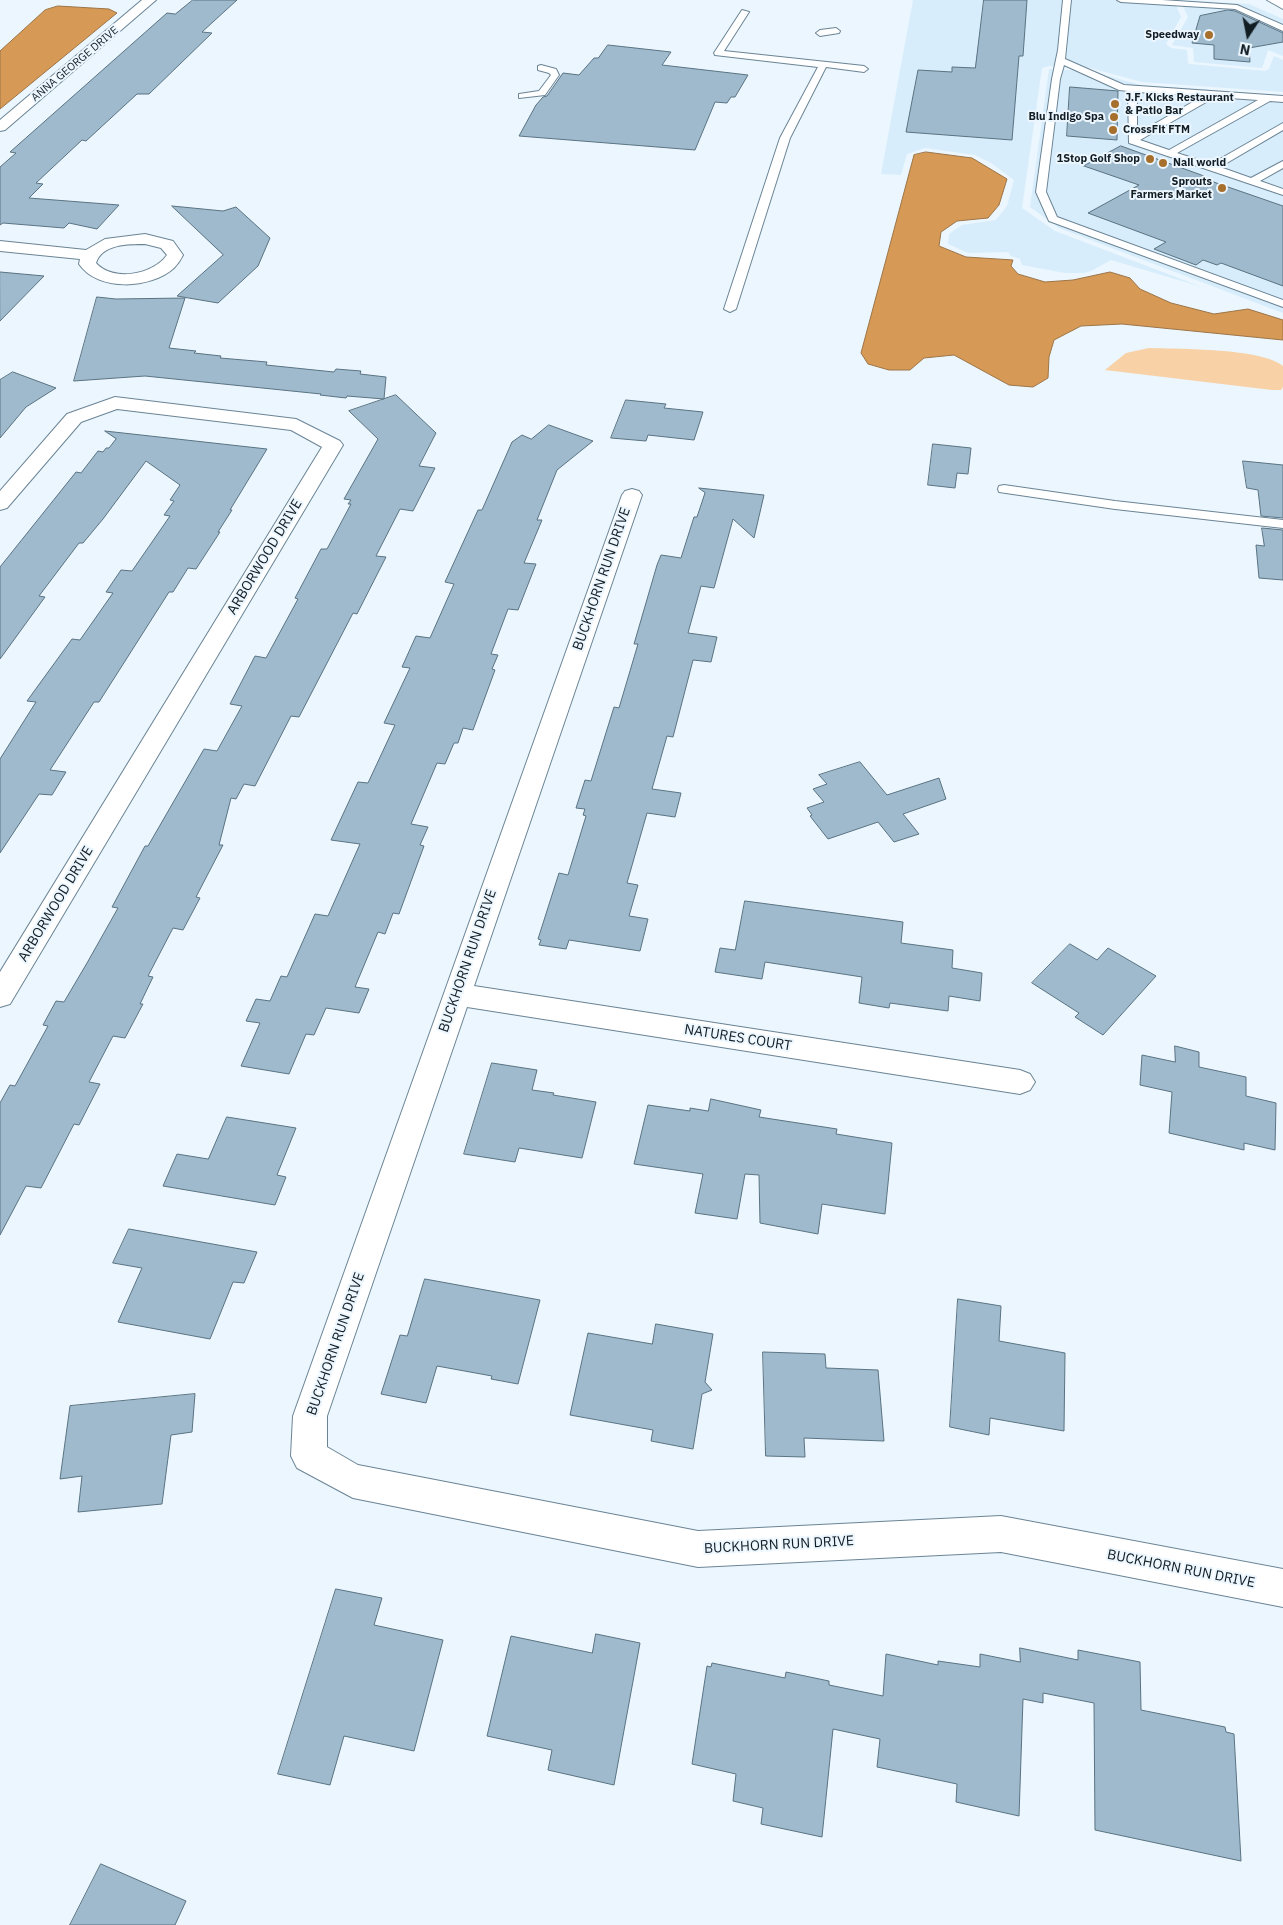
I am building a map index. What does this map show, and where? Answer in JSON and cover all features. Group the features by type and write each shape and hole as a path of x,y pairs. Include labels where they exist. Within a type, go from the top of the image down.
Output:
{"street":[{"name":"ANNA GEORGE DRIVE","path":"0,127 150,0"},
{"path":"1273,0 1283,5"},
{"path":"0,246 90,255"},
{"name":"ARBORWOOD DRIVE","path":"0,504 74,418 115,403 296,425 333,445 0,996"},
{"name":"BUCKHORN RUN DRIVE","path":"632,495 310,1416 310,1456 353,1481 698,1549 1001,1534 1283,1588"},
{"name":"NATURES COURT","path":"456,994 1020,1082"}],"lane":[{"path":"1067,0 1061,50 1062,61 1056,79 1041,192 1053,219 1283,304"},
{"path":"1122,0 1170,7 1237,7 1283,28"},
{"path":"745,12 718,54 864,69"},
{"path":"820,33 836,31"},
{"path":"1062,61 1122,88 1283,99"},
{"path":"730,309 785,138 823,65"},
{"path":"522,96 542,93 555,75 553,71 541,68"},
{"path":"1132,141 1133,89"},
{"path":"1132,141 1214,94"},
{"path":"1169,154 1268,98"},
{"path":"1212,168 1283,126"},
{"path":"1132,141 1283,192"},
{"path":"1252,182 1283,164"},
{"path":"1004,489 1114,505 1283,524"}],"shaded area":[{"path":"913,0 1174,0 1181,17 1166,44 1171,48 1187,50 1188,63 1265,71 1269,69 1274,56 1283,60 1283,92 1142,82 1090,68 1049,66 1042,68 1022,208 1055,231 1202,287 1111,260 1091,271 1065,273 1022,265 1020,259 1011,256 1008,252 968,253 948,244 949,234 962,225 996,220 1007,206 1014,180 991,163 975,155 925,148 907,154 901,175 881,174"},
{"path":"1180,0 1249,4 1283,19 1283,56 1268,50 1262,68 1194,62 1193,48 1172,45 1188,17"},
{"path":"58,6 109,9 117,13 0,109 0,51 45,10"},
{"path":"1049,69 1090,71 1141,85 1283,95 1283,313 1059,228 1030,207"},
{"path":"926,152 972,158 1007,179 999,205 988,218 957,221 941,232 939,246 966,257 1013,260 1011,266 1018,274 1045,282 1073,280 1110,272 1130,278 1140,289 1171,303 1214,314 1248,309 1283,320 1283,340 1122,324 1081,326 1054,340 1049,357 1048,378 1033,387 1009,385 954,355 924,358 910,370 889,370 868,364 861,353 914,155"},
{"path":"1149,348 1199,349 1239,353 1272,360 1283,366 1283,387 1281,390 1272,390 1105,370 1126,353"}],"building":[{"path":"193,0 237,0 202,32 212,33 149,94 137,94 86,141 82,140 36,183 43,184 29,198 119,205 97,229 69,223 64,228 3,223 0,225 0,167 16,153 10,152 167,13 175,14"},
{"path":"984,0 1027,0 1023,56 1019,56 1012,140 906,132 918,70 952,72 952,67 975,68"},
{"path":"1228,10 1235,11 1283,33 1283,42 1249,48 1250,62 1214,59 1214,45 1192,43 1200,16"},
{"path":"608,45 671,52 662,65 748,75 735,97 731,97 727,103 715,102 695,150 519,136 536,105 543,97 547,96 563,73 579,75 594,58 598,58"},
{"path":"1070,87 1118,91 1117,140 1067,136"},
{"path":"1121,146 1204,176 1202,178 1283,206 1283,286 1221,263 1217,265 1203,260 1196,265 1154,249 1166,242 1088,213 1139,185 1084,166"},
{"path":"172,206 223,211 236,207 270,238 258,266 218,303 177,296 223,255"},
{"path":"0,272 44,276 0,321"},
{"path":"97,297 116,299 185,298 169,348 196,351 194,353 221,356 220,358 267,362 266,365 334,372 336,369 361,371 360,374 386,377 384,399 347,396 346,398 145,376 74,381"},
{"path":"13,372 56,388 26,407 0,438 0,380"},
{"path":"396,395 436,433 419,466 435,468 413,511 400,509 376,556 386,557 357,614 353,613 299,717 291,716 255,786 244,784 236,799 231,798 219,845 223,845 196,897 200,898 183,930 173,928 148,976 153,977 140,1004 143,1004 125,1038 113,1036 89,1082 100,1084 79,1125 74,1124 41,1188 26,1186 0,1235 0,1103 10,1085 15,1086 48,1026 43,1025 56,1001 64,1002 87,963 118,908 112,907 145,846 148,846 204,749 217,751 242,706 230,704 255,656 266,658 298,599 295,598 321,549 327,549 351,504 348,504 351,500 344,499 378,439 349,411"},
{"path":"626,400 666,404 664,408 703,412 694,440 648,435 646,441 611,438"},
{"path":"549,425 593,441 557,470 537,520 542,520 524,563 536,564 518,610 508,609 491,654 498,655 492,669 495,670 473,730 463,728 458,743 454,743 445,764 437,763 411,824 428,827 420,845 424,846 399,914 393,913 385,934 378,932 355,987 369,989 359,1013 326,1008 314,1035 306,1034 289,1074 241,1066 260,1023 246,1021 256,999 270,1001 281,976 287,977 315,914 328,916 360,844 331,840 358,782 368,783 395,725 384,723 410,668 402,667 416,636 430,638 454,584 445,582 478,510 482,510 512,442 522,435 531,439"},
{"path":"105,431 267,449 230,510 232,510 218,532 220,532 196,569 188,568 173,592 169,592 99,702 94,702 50,770 66,772 52,795 39,794 0,853 0,759 36,702 27,701 72,639 80,640 113,593 106,592 121,570 132,571 170,516 164,515 174,501 170,500 180,485 146,461 103,519 83,543 79,543 39,596 45,597 0,659 0,567 76,472 81,473 98,451 103,452 106,448 109,448 116,439"},
{"path":"933,444 971,448 968,474 957,473 955,488 928,485"},
{"path":"1243,461 1283,465 1283,518 1261,516 1258,490 1247,488"},
{"path":"699,488 764,495 754,538 733,519 714,588 701,586 688,633 717,637 711,662 693,660 673,737 667,736 652,789 681,793 675,817 647,813 627,883 638,885 629,916 648,919 640,951 569,940 566,949 539,945 541,940 538,939 559,873 568,875 586,816 583,815 585,809 576,808 585,780 591,781 614,707 619,708 638,644 634,644 657,565 661,555 681,558 694,517 697,517 705,493"},
{"path":"1262,528 1283,530 1283,580 1259,578 1256,545 1264,546"},
{"path":"860,762 887,795 939,778 946,799 903,814 919,834 894,842 878,822 828,839 810,816 812,815 807,808 824,802 813,789 827,784 819,775"},
{"path":"745,901 903,922 901,943 953,950 952,968 982,973 980,1001 949,996 948,1011 890,1003 889,1008 859,1003 862,977 765,962 762,979 715,972 720,948 735,950"},
{"path":"1070,944 1097,960 1108,948 1156,976 1103,1035 1075,1017 1079,1013 1032,983"},
{"path":"1175,1046 1199,1052 1199,1067 1246,1077 1246,1096 1276,1103 1275,1150 1244,1143 1244,1150 1169,1133 1172,1092 1140,1085 1142,1055 1175,1062"},
{"path":"492,1063 537,1070 532,1090 596,1102 582,1158 519,1148 515,1162 464,1154"},
{"path":"711,1099 761,1110 759,1117 837,1129 836,1134 892,1143 885,1214 822,1204 818,1234 760,1223 759,1175 745,1174 737,1219 695,1213 703,1174 634,1164 648,1105 690,1111 690,1108 708,1111"},
{"path":"227,1117 296,1128 277,1175 286,1177 275,1205 163,1186 177,1154 208,1159"},
{"path":"129,1229 257,1252 244,1283 233,1282 210,1339 118,1322 142,1268 113,1263"},
{"path":"425,1279 540,1300 518,1384 491,1379 492,1376 437,1366 426,1403 381,1394 400,1335 407,1336"},
{"path":"958,1299 1001,1306 999,1341 1065,1353 1064,1431 990,1418 989,1435 950,1427"},
{"path":"656,1324 713,1334 705,1382 712,1390 702,1394 693,1449 651,1441 653,1430 570,1415 588,1333 652,1344"},
{"path":"763,1352 825,1354 826,1368 878,1370 884,1441 804,1438 805,1457 766,1456"},
{"path":"195,1394 192,1432 171,1435 162,1504 78,1512 82,1476 60,1479 70,1406"},
{"path":"336,1589 382,1598 374,1625 443,1640 414,1751 344,1736 330,1785 278,1774"},
{"path":"596,1634 640,1643 614,1785 548,1770 552,1750 487,1736 511,1636 592,1653"},
{"path":"1020,1648 1078,1660 1078,1650 1140,1662 1141,1710 1225,1727 1226,1732 1234,1734 1241,1861 1095,1830 1094,1703 1043,1693 1043,1703 1023,1699 1019,1816 956,1802 957,1784 877,1767 880,1739 833,1729 822,1837 761,1824 763,1808 733,1801 736,1774 692,1764 707,1666 711,1667 712,1663 785,1678 786,1672 829,1681 829,1685 883,1696 886,1654 938,1665 938,1661 980,1667 980,1654 1020,1662"},
{"path":"101,1864 186,1901 175,1925 70,1925"}],"place":[{"name":"Speedway","path":"1209,35"},
{"name":"J.F. Kicks Restaurant & Patio Bar","path":"1115,104"},
{"name":"Blu Indigo Spa","path":"1114,117"},
{"name":"CrossFit FTM","path":"1113,130"},
{"name":"1Stop Golf Shop","path":"1150,159"},
{"name":"Nail world","path":"1163,163"},
{"name":"Sprouts Farmers Market","path":"1222,188"}]}
